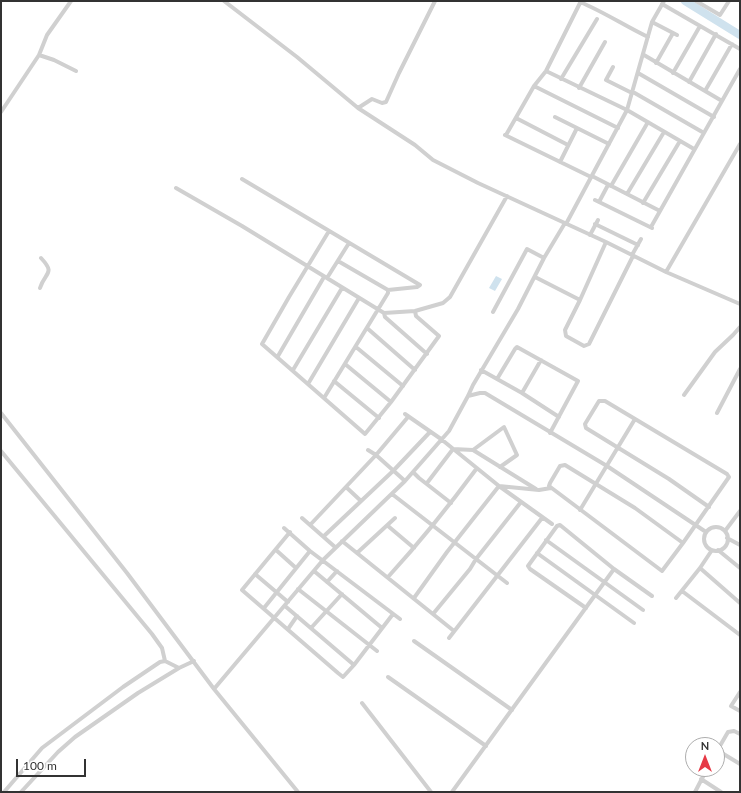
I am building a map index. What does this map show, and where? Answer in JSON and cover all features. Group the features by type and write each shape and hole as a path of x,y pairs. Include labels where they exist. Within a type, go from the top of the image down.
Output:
{"street":[{"path":"1,112 39,55 47,35 72,1"},
{"path":"224,1 231,3 358,108 415,145 433,160 478,183 606,242 666,272 740,304"},
{"path":"358,108 372,99 382,103 386,102 435,1"},
{"path":"648,37 581,1 546,71 534,86 505,135 660,211"},
{"path":"696,1 720,15 729,1"},
{"path":"704,6 708,1"},
{"path":"214,689 323,560 405,481 453,424 481,370 518,309 544,258 627,110 644,55 652,22 663,2 700,26 740,49"},
{"path":"561,79 597,19"},
{"path":"652,22 675,34 656,63"},
{"path":"673,72 700,26"},
{"path":"689,82 716,34"},
{"path":"579,88 605,42"},
{"path":"705,91 732,44"},
{"path":"39,55 54,60 76,71"},
{"path":"644,55 722,101"},
{"path":"613,67 606,80 632,92 704,133"},
{"path":"648,122 609,185 597,201 652,228 694,149 740,68"},
{"path":"546,71 627,110 694,149"},
{"path":"638,73 713,117"},
{"path":"534,86 618,128"},
{"path":"555,117 609,144"},
{"path":"516,118 568,145"},
{"path":"560,162 577,128"},
{"path":"627,194 664,132"},
{"path":"644,203 680,141"},
{"path":"666,272 740,144"},
{"path":"242,179 420,285 417,288 388,290 338,260"},
{"path":"176,188 242,226 384,313 415,311 443,303 450,297 507,196"},
{"path":"590,235 597,222 638,245"},
{"path":"329,231 262,344 278,356 365,434 391,402 439,336 416,316 415,311"},
{"path":"606,242 565,330 566,336 586,346 589,344 641,240"},
{"path":"278,356 349,243"},
{"path":"492,312 527,249 544,258"},
{"path":"40,288 49,272 48,266 41,258"},
{"path":"535,277 580,300"},
{"path":"293,370 342,288"},
{"path":"324,398 378,310 388,293 388,290"},
{"path":"308,384 359,298"},
{"path":"384,313 384,317 427,354"},
{"path":"684,394 715,352 740,327"},
{"path":"367,328 415,370"},
{"path":"356,347 403,386"},
{"path":"497,379 517,347 578,381 550,433"},
{"path":"522,392 541,360"},
{"path":"345,364 391,402"},
{"path":"717,413 740,369"},
{"path":"481,370 522,392 559,417"},
{"path":"334,381 378,418"},
{"path":"468,396 485,393 607,466 706,532"},
{"path":"683,543 635,508 563,465 560,466 549,486 660,570 664,570 709,507 729,477 727,474 605,400 601,400 585,424 586,428 670,479 709,507"},
{"path":"1,413 127,572 214,689 298,792"},
{"path":"310,525 376,455 407,416 441,439 499,486 552,524"},
{"path":"580,510 635,419"},
{"path":"473,450 504,427 517,455 500,467"},
{"path":"324,536 393,471 430,432"},
{"path":"453,449 473,450 538,490"},
{"path":"427,483 453,449"},
{"path":"368,450 376,455 405,481"},
{"path":"1,451 152,634 162,648 165,661"},
{"path":"388,577 451,503 477,468"},
{"path":"413,472 451,503"},
{"path":"499,486 538,490 551,488"},
{"path":"414,598 499,486"},
{"path":"346,487 361,501"},
{"path":"392,494 507,583"},
{"path":"433,614 470,569 476,559 521,502"},
{"path":"725,532 740,511"},
{"path":"302,518 335,547"},
{"path":"357,553 395,518"},
{"path":"449,638 542,518"},
{"path":"586,608 530,569 528,566 557,526 560,525 614,569 652,596"},
{"path":"388,526 414,548"},
{"path":"728,538 724,547 718,550 712,550 705,543 704,536 706,532 715,527 722,529 728,538 740,545"},
{"path":"284,528 400,620"},
{"path":"290,532 242,590 343,677 393,614"},
{"path":"546,540 643,610"},
{"path":"342,541 454,631"},
{"path":"276,550 296,568"},
{"path":"264,608 310,550"},
{"path":"676,598 712,550"},
{"path":"718,550 740,568"},
{"path":"537,553 634,623"},
{"path":"700,568 740,603"},
{"path":"452,792 614,569"},
{"path":"327,582 337,570"},
{"path":"314,571 382,628"},
{"path":"255,574 277,592 297,616 354,664"},
{"path":"298,589 377,651"},
{"path":"682,591 740,635"},
{"path":"311,628 342,594"},
{"path":"288,629 297,616"},
{"path":"414,641 512,710"},
{"path":"4,792 42,748 123,687 160,662 165,661 180,668"},
{"path":"21,792 58,752 75,737 123,703 194,661"},
{"path":"388,677 486,746"},
{"path":"740,692 731,706 740,711"},
{"path":"362,703 431,792"},
{"path":"725,737 728,732 734,731 740,734"},
{"path":"725,756 740,764"},
{"path":"695,792 701,779 721,792"}],"water":[{"path":"496,276 502,279 495,291 489,288"}],"waterway":[{"path":"685,1 740,35"}]}
